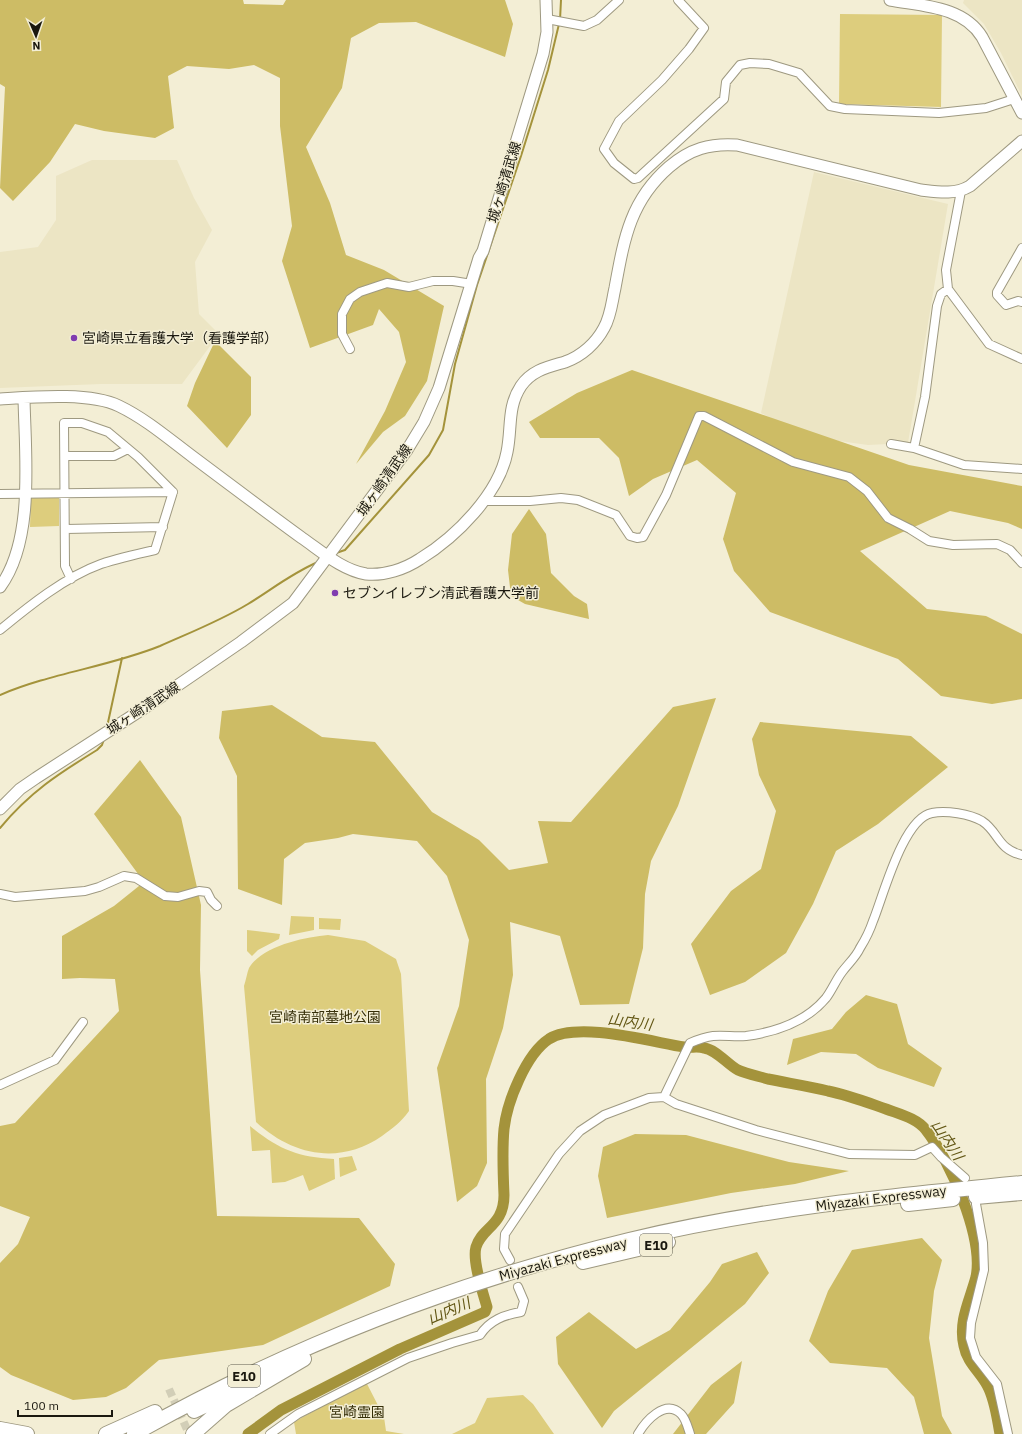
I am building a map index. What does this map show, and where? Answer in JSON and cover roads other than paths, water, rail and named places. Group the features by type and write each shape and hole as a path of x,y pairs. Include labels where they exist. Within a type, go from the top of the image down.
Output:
{"highway":[{"name":"Miyazaki Expressway","path":"134,1434 211,1392 302,1350 359,1326 497,1277 631,1240 734,1219 825,1205 930,1192 1022,1183"},
{"name":"Miyazaki Expressway","path":"151,1434 240,1389 304,1359 345,1342 468,1296 589,1260 674,1240 800,1218 895,1206 1022,1193"},
{"path":"106,1434 252,1365 312,1339 359,1326"},
{"path":"193,1434 226,1405 304,1359"},
{"path":"0,1429 27,1434"}],"street":[{"name":"城ヶ崎清武線","path":"0,810 20,789 105,732 149,705 277,617 293,603 407,450 424,422 439,388 530,100 543,54 547,18 546,0"},
{"path":"547,18 584,26 597,20 619,0"},
{"path":"678,0 704,28 689,49 662,80 619,121 604,149 614,163 634,179 638,178 724,99 726,82 740,65 750,63 769,64 798,73 830,106 845,109 939,114 986,108 1014,99"},
{"path":"890,0 954,13 969,21 977,28 1022,113"},
{"path":"0,398 96,399 118,405 149,424 327,559 365,574 379,574 404,568 436,548 483,501 497,483 508,449 512,400 521,385 535,372 576,357 594,342 606,326 624,241 634,211 650,186 683,156 702,147 726,144 921,190 940,192 961,191 978,180 1022,141"},
{"path":"961,191 946,270 948,289 989,344 1022,359"},
{"path":"1022,248 997,292 997,295 1006,304 1018,301 1022,302"},
{"path":"350,349 342,334 342,314 346,304 360,292 387,283 409,287 433,281 454,280 472,284"},
{"path":"914,448 925,397 936,306 941,294 948,289"},
{"path":"0,587 11,568 24,528 24,398"},
{"path":"483,501 530,501 561,498 578,500 616,515 630,536 637,538 642,537 666,495 699,416 704,416 793,462 849,477 867,491 880,510 890,520 910,529 929,541 953,545 996,544 1010,550 1022,563"},
{"path":"71,579 65,566 66,529 64,423 82,423 108,432 173,492"},
{"path":"891,444 914,448 964,466 1022,469"},
{"path":"65,456 114,456 128,449"},
{"path":"0,494 173,492"},
{"path":"0,630 26,609 71,579 100,564 155,550 173,492"},
{"path":"66,529 163,527"},
{"path":"664,1096 690,1043 707,1037 740,1036 771,1031 799,1020 818,1006 827,997 842,972 860,950 873,921 887,877 895,860 913,827 924,816 940,812 978,819 982,821 1005,848 1022,856"},
{"path":"0,894 15,897 85,891 99,887 124,876 136,878 165,896 178,897 199,891 207,892 218,906"},
{"path":"0,1085 55,1060 83,1022"},
{"path":"510,1260 504,1249 505,1234 559,1154 580,1131 604,1115 649,1098 664,1096 676,1104 756,1130 849,1154 915,1155 932,1147 965,1178"},
{"path":"976,1204 983,1243 984,1270 972,1317 970,1338 976,1357 997,1384 1008,1434"},
{"path":"270,1434 298,1414 378,1372 408,1358 452,1342 480,1335 487,1325 508,1314 521,1312 524,1301 518,1287"},
{"path":"638,1434 643,1425 661,1410 667,1409 679,1412 683,1416 690,1434"}],"waterway":[{"path":"560,20 561,0"},
{"path":"336,553 345,550 429,455 443,430 455,364 477,285 521,156 548,70 559,24"},
{"path":"0,695 19,687 120,659 160,646 227,616 257,599 290,576 318,562"},
{"path":"107,727 122,658"},
{"path":"0,828 22,804 45,784 97,750 102,745 104,739"},
{"name":"山内川","path":"248,1434 281,1410 400,1349 485,1312 487,1307 478,1277 475,1253 479,1240 497,1220 503,1205 503,1137 506,1118 513,1093 525,1067 541,1046 549,1039 562,1034 578,1032 615,1034 684,1047 709,1049 718,1054 738,1070 768,1079 850,1097 908,1117 918,1122 926,1130 945,1160 963,1200 970,1221 975,1242 977,1261 976,1277 962,1328 964,1346 970,1362 984,1380 992,1396 1000,1434"}],"tunnel":[{"path":"510,1260 518,1287"},
{"path":"169,1389 189,1434"}],"place":[{"name":"宮崎県立看護大学（看護学部）","path":"74,338"},
{"name":"セブンイレブン清武看護大学前","path":"335,593"}],"park label":[{"name":"宮崎南部墓地公園","path":"325,1017"},
{"name":"宮崎霊園","path":"357,1412"}]}
